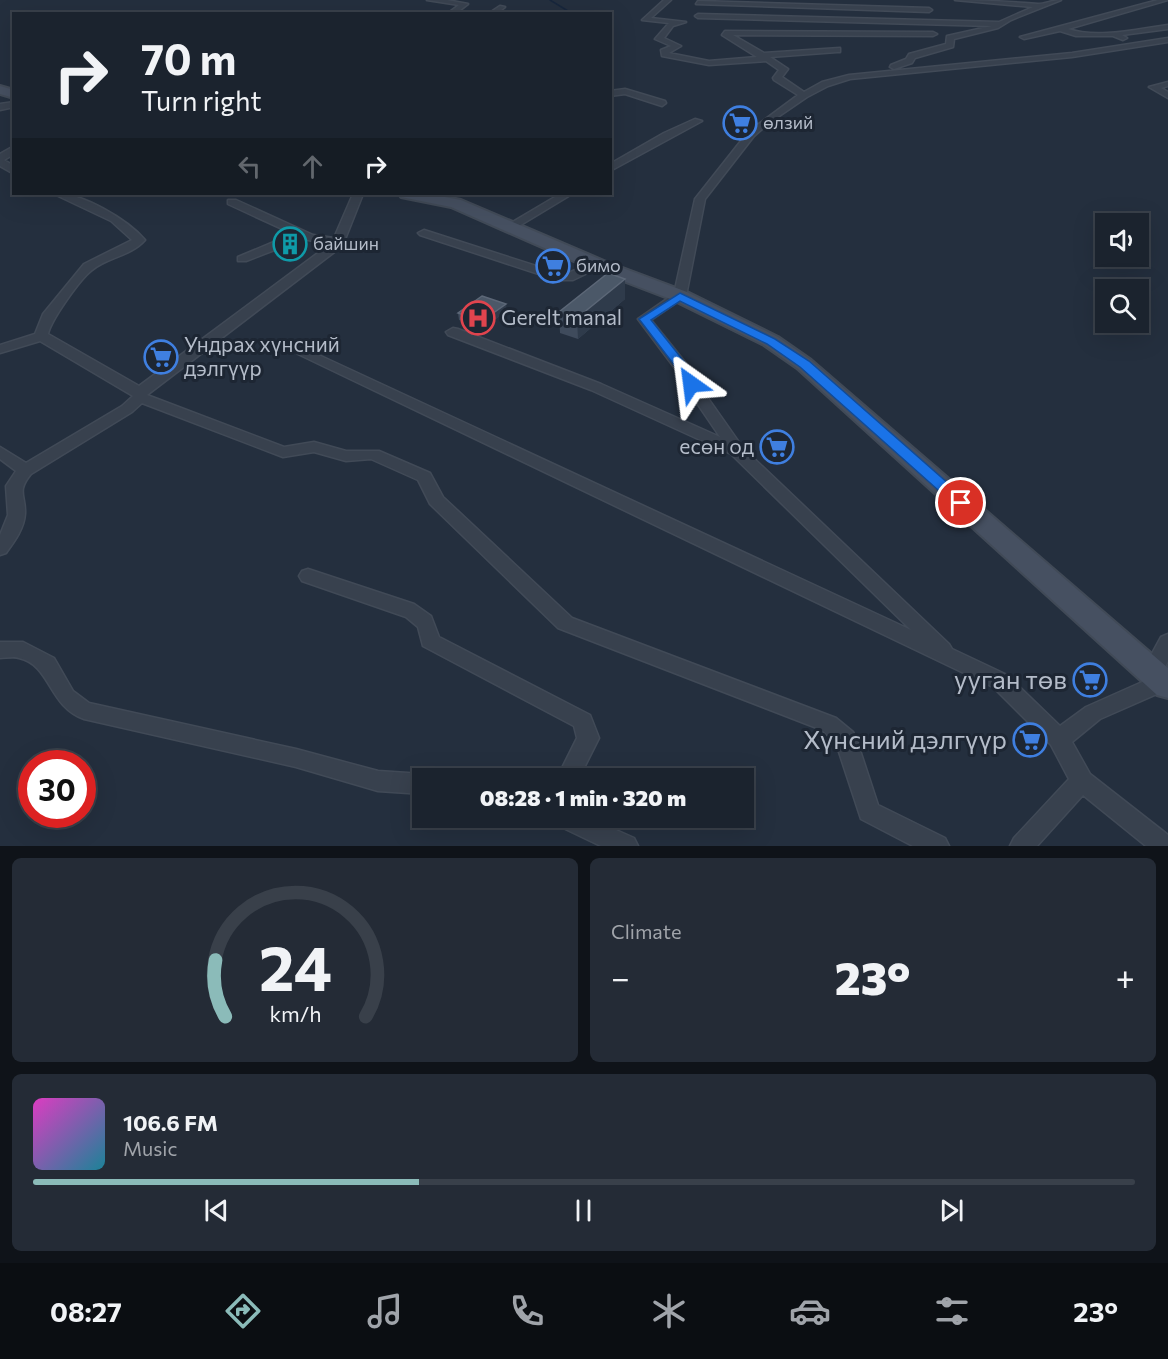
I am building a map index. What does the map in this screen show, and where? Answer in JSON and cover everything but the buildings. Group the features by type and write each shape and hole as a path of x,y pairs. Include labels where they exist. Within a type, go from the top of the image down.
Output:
{"main road":[{"path":"422,195 456,203 598,265 680,296 771,341 804,364 1161,680"}],"street":[{"path":"430,0 465,4 453,12"},
{"path":"668,0 645,20 707,22"},
{"path":"958,0 1018,3 1042,7"},
{"path":"880,72 909,61 912,56 950,45 950,38 1000,24 1009,18 1058,0"},
{"path":"1024,37 1165,0"},
{"path":"804,95 777,78 784,69 692,12 700,2 929,10"},
{"path":"494,12 502,7"},
{"path":"873,9 879,21"},
{"path":"698,16 1000,24"},
{"path":"683,22 671,25 659,39 677,46 664,52 665,54 709,63 837,50"},
{"path":"1060,29 1076,33 1114,34 1168,27"},
{"path":"725,33 933,34"},
{"path":"1114,34 1137,44"},
{"path":"950,657 737,451 691,384 687,374 644,319 680,296 700,199 751,135 766,121 804,95 839,80 880,72 1072,55 1168,40"},
{"path":"1168,84 1154,87 1168,95"},
{"path":"612,94 625,91 662,103"},
{"path":"612,167 667,135 698,122"},
{"path":"12,151 0,160 12,169"},
{"path":"41,336 42,327 48,317 88,267 132,246 139,240 115,219 61,195"},
{"path":"0,549 16,522 10,487 13,478 127,409 140,394 338,243 358,195"},
{"path":"510,227 565,195"},
{"path":"232,202 302,235 338,243"},
{"path":"424,233 447,238 557,276 569,277 598,265"},
{"path":"242,259 302,235"},
{"path":"453,332 596,387 737,451"},
{"path":"0,349 41,336 140,394 283,453 314,447 346,456 373,454 424,477 436,500 565,623 829,724 845,738 869,812 937,846"},
{"path":"305,354 1000,681 1059,739 1082,781 1164,846"},
{"path":"0,452 13,478"},
{"path":"308,576 422,616 430,629 430,641 583,721 588,738 573,768"},
{"path":"1059,739 1093,713 1161,680 1168,642"},
{"path":"0,650 23,650 47,664 66,697 84,710 296,758 378,781 412,783"},
{"path":"1022,846 1082,781"},
{"path":"587,828 626,846"}],"waterway":[{"path":"550,0 570,12"}],"place":[{"name":"өлзий","path":"740,123"},
{"name":"байшин","path":"290,244"},
{"name":"бимо","path":"553,266"},
{"name":"Gerelt manal","path":"478,318"},
{"name":"Ундрах хүнсний дэлгүүр","path":"161,357"},
{"name":"есөн од","path":"777,447"},
{"name":"ууган төв","path":"1090,680"},
{"name":"Хүнсний дэлгүүр","path":"1030,740"}],"route":[{"path":"691,384 687,374 644,319 680,296 771,341 804,364 961,503"}]}
